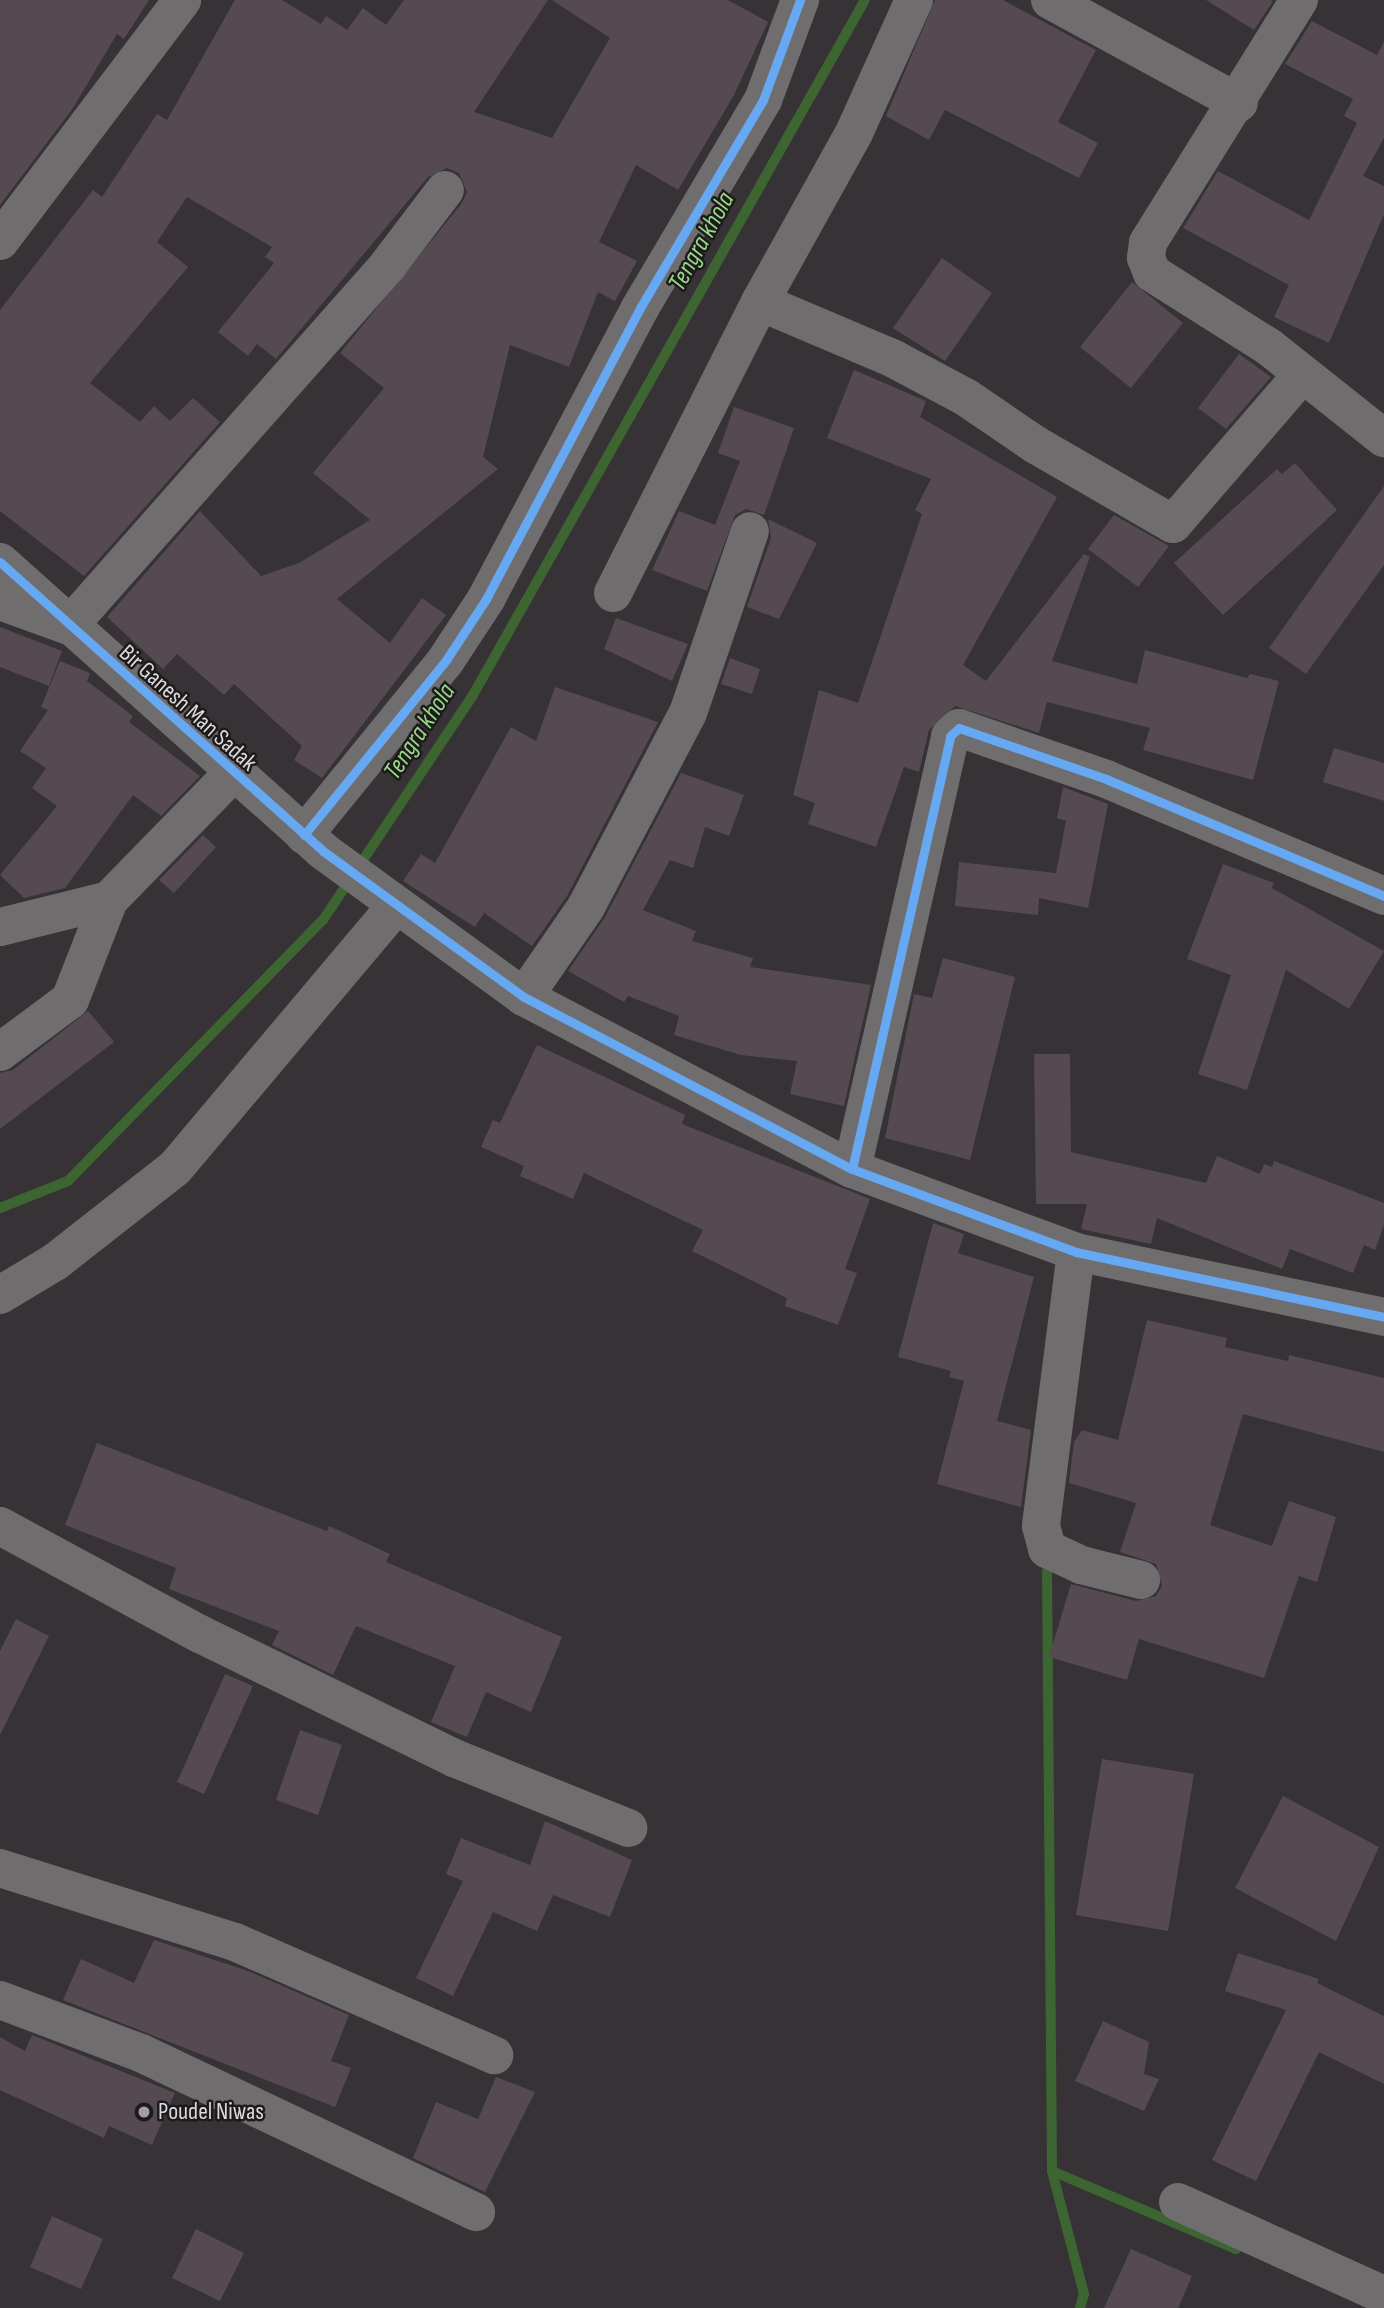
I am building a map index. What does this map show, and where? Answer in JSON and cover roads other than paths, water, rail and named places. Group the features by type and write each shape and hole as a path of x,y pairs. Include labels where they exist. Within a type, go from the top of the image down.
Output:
{"street":[{"path":"0,241 181,0"},
{"path":"314,843 446,660 485,599 639,308 763,100 800,0"},
{"path":"612,593 760,302 854,133 914,0"},
{"path":"1050,0 1239,103"},
{"path":"1299,0 1239,103 1149,243 1146,258 1152,272 1269,347 1300,377 1384,438"},
{"path":"0,601 69,626 388,265 445,190"},
{"path":"760,302 894,359 968,398 1036,445 1173,524 1300,377"},
{"path":"524,997 586,907 688,713 750,531"},
{"name":"Bir Ganesh Man Sadak","path":"0,562 232,774 314,843 390,902 524,997 852,1169 1076,1252 1384,1317"},
{"path":"852,1169 950,736 959,728 1106,779 1384,896"},
{"path":"0,1052 77,990 109,900 232,774"},
{"path":"0,927 109,900"},
{"path":"0,1295 55,1262 175,1168 390,902"},
{"path":"1076,1252 1041,1526 1047,1549 1081,1565 1140,1580"},
{"path":"0,1526 200,1634 454,1758 628,1828"},
{"path":"0,1868 235,1942 494,2055"},
{"path":"0,2000 141,2053 476,2213"},
{"path":"1178,2202 1384,2295"}],"waterway":[{"name":"Tengra khola","path":"0,1208 68,1181 323,920 473,695 865,0"},
{"path":"1047,1571 1052,2171 1084,2294 1080,2308"},
{"path":"1052,2171 1236,2249"}],"place":[{"name":"Poudel Niwas","path":"144,2112"}]}
